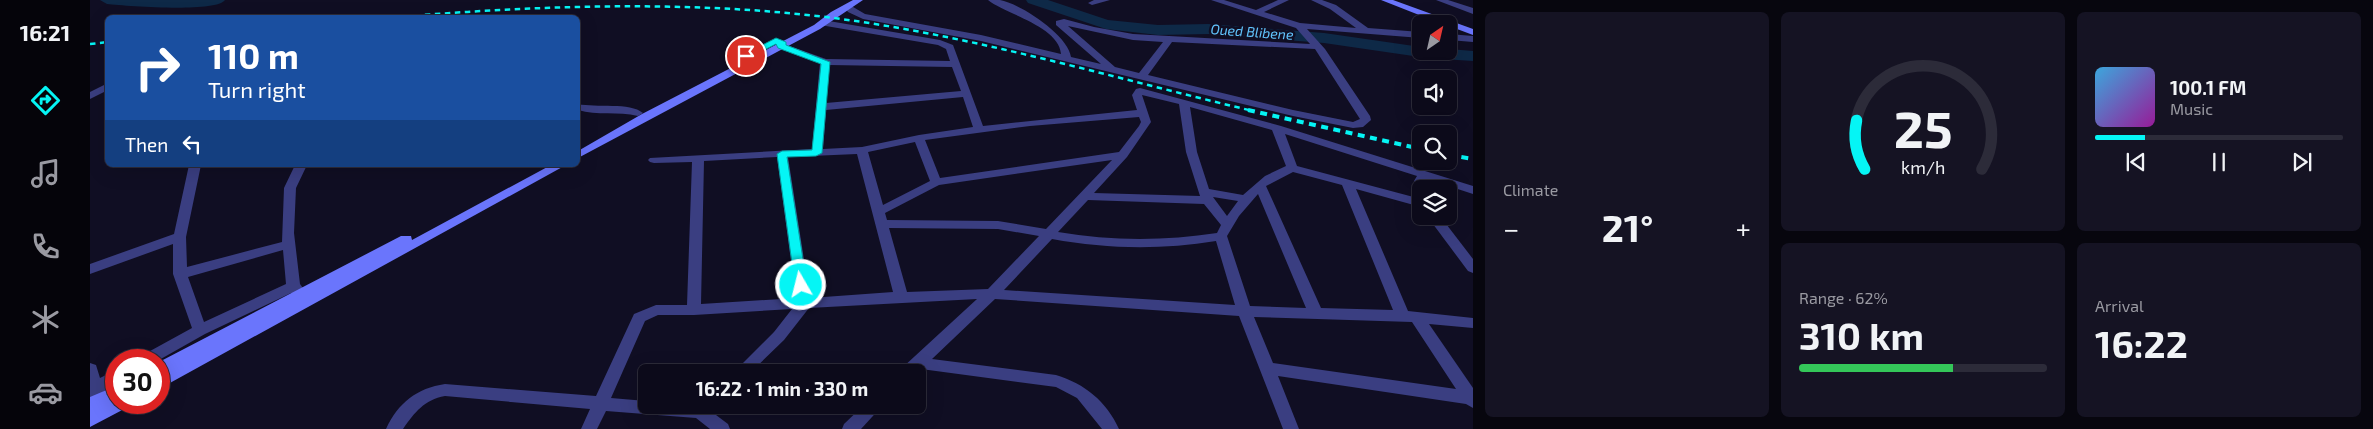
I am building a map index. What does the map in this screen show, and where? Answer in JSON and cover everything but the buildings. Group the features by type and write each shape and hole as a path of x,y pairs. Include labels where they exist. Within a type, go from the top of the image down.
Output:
{"main road":[{"path":"580,154 777,45 825,11 859,0"},
{"path":"1376,0 1416,15"},
{"path":"1385,0 1470,33"},
{"path":"580,145 638,113 823,23 848,3"},
{"path":"170,364 297,290 551,167"},
{"path":"170,377 551,167"},
{"path":"93,399 105,395"},
{"path":"90,420 105,412"}],"street":[{"path":"992,0 1003,3 1031,17 1054,35 1066,52 1066,58"},
{"path":"1092,3 1106,0"},
{"path":"1215,0 1256,13 1308,36 1366,31 1412,34"},
{"path":"1256,13 1284,0"},
{"path":"1315,0 1332,7 1366,31"},
{"path":"1440,0 1473,11"},
{"path":"848,3 851,10 863,16"},
{"path":"834,14 863,16 981,38 1293,113 1353,125 1364,123 1366,120 1365,116 1308,36"},
{"path":"1111,68 1059,23 1064,22 1122,36 1301,47 1308,36"},
{"path":"823,23 944,44 951,49 979,130"},
{"path":"1142,76 1170,39"},
{"path":"777,45 825,62 956,64"},
{"path":"816,153 825,62"},
{"path":"90,96 105,88"},
{"path":"917,364 992,294 1123,155 1146,122 1137,97 1137,94 1140,92 1184,102 1277,128 1473,190"},
{"path":"822,107 966,94"},
{"path":"1184,102 1189,140 1207,196 1228,224"},
{"path":"580,107 592,110 626,109 638,113"},
{"path":"654,160 862,150 919,138 979,130 1083,117 1144,114"},
{"path":"1277,128 1292,168"},
{"path":"919,138 936,182"},
{"path":"862,150 901,297"},
{"path":"750,364 779,336 804,304 782,154"},
{"path":"881,218 936,182 1123,155"},
{"path":"694,310 698,158"},
{"path":"195,167 180,237 180,274 200,330"},
{"path":"166,349 200,330 297,290 289,244 290,188 301,167"},
{"path":"1291,429 1237,291 1221,236 1246,199 1260,185 1273,175 1292,168 1412,201"},
{"path":"1421,180 1425,174"},
{"path":"1347,183 1410,316 1472,399"},
{"path":"1260,185 1315,312"},
{"path":"1084,196 1207,196 1246,199"},
{"path":"881,218 998,225 1080,240 1132,243 1179,243 1221,236"},
{"path":"1440,225 1473,268"},
{"path":"90,268 180,237"},
{"path":"180,274 289,244"},
{"path":"589,429 639,318 656,310 694,310 901,297 992,294 1245,311 1410,316 1473,323"},
{"path":"90,368 93,399"},
{"path":"1268,368 1472,399"},
{"path":"926,369 1056,381 1073,386 1084,394 1111,429"},
{"path":"93,399 105,387"},
{"path":"394,429 416,399 430,392 445,390 638,405"},
{"path":"708,414 722,429"},
{"path":"850,429 866,414"}],"waterway":[{"name":"Oued Blibene","path":"107,0 169,4 218,0"},
{"name":"Oued Blibene","path":"1033,0 1106,24 1158,30 1208,29 1324,38 1427,53 1473,56"}],"railway":[{"path":"426,15 493,10 655,6 763,11 817,16 927,33 1036,57 1253,111"},
{"path":"90,44 105,42"},
{"path":"1248,110 1412,147"},
{"path":"1457,156 1473,159"}],"route":[{"path":"746,56 770,42 776,41 784,44 781,46 825,62 816,153 782,154 801,285"}]}
